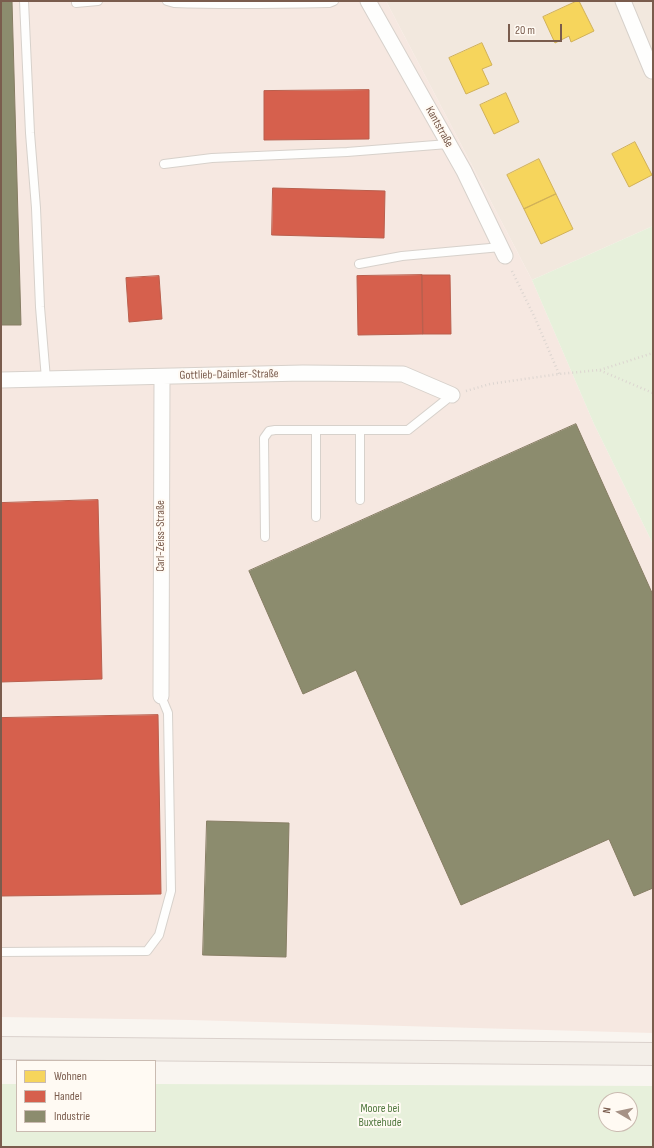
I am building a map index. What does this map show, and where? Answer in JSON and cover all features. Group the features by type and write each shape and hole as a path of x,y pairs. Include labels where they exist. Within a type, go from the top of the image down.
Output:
{"main road":[{"path":"1,1048 653,1054"}],"street":[{"name":"Kantstraße","path":"368,1 464,171 503,251"},
{"path":"622,1 652,71"},
{"name":"Gottlieb-Daimler-Straße","path":"1,380 303,373 403,374 452,395"},
{"name":"Carl-Zeiss-Straße","path":"161,696 162,377"}],"lane":[{"path":"24,1 40,307 46,379"},
{"path":"76,3 98,1"},
{"path":"168,1 174,3 251,5 334,1"},
{"path":"164,164 212,158 347,152 448,144"},
{"path":"359,264 402,256 503,251"},
{"path":"265,537 264,438 269,432 275,430 408,430 452,395"},
{"path":"316,430 316,517"},
{"path":"360,430 360,500"},
{"path":"1,952 147,951 159,935 171,891 168,713 161,696"}],"path":[{"path":"503,251 535,318 559,374"},
{"path":"452,395 490,384 599,370 653,354"},
{"path":"599,370 653,393"}],"shaded area":[{"path":"1,1 386,1 532,280 594,424 653,544 653,1033 190,1020 1,1017"},
{"path":"386,1 653,1 653,226 532,280"}],"green space":[{"path":"653,226 653,544 594,424 532,280"},
{"name":"Moore bei Buxtehude","path":"1,1084 16,1084 16,1132 156,1132 156,1084 653,1086 653,1147 1,1147"}],"building: Wohnen":[{"path":"579,1 594,31 571,42 569,36 555,43 543,17"},
{"path":"482,43 492,65 482,69 489,84 466,94 449,58"},
{"path":"506,93 519,122 494,134 480,105"},
{"path":"635,142 652,175 629,187 612,154"},
{"path":"539,159 556,194 524,209 507,175"},
{"path":"556,194 573,229 541,244 524,209"}],"building: Handel":[{"path":"369,90 369,139 264,140 264,91"},
{"path":"273,188 385,191 384,238 272,235"},
{"path":"422,275 450,275 451,334 423,334"},
{"path":"422,275 423,334 358,335 357,276"},
{"path":"159,276 162,319 129,322 126,278"},
{"path":"98,500 102,679 1,682 1,503"},
{"path":"158,715 161,894 1,896 1,718"}],"building: Industrie":[{"path":"1,1 12,1 21,325 1,325"},
{"path":"576,424 653,595 653,888 634,896 609,839 461,905 356,670 303,694 249,571"},
{"path":"207,821 289,823 286,957 203,955"}]}
